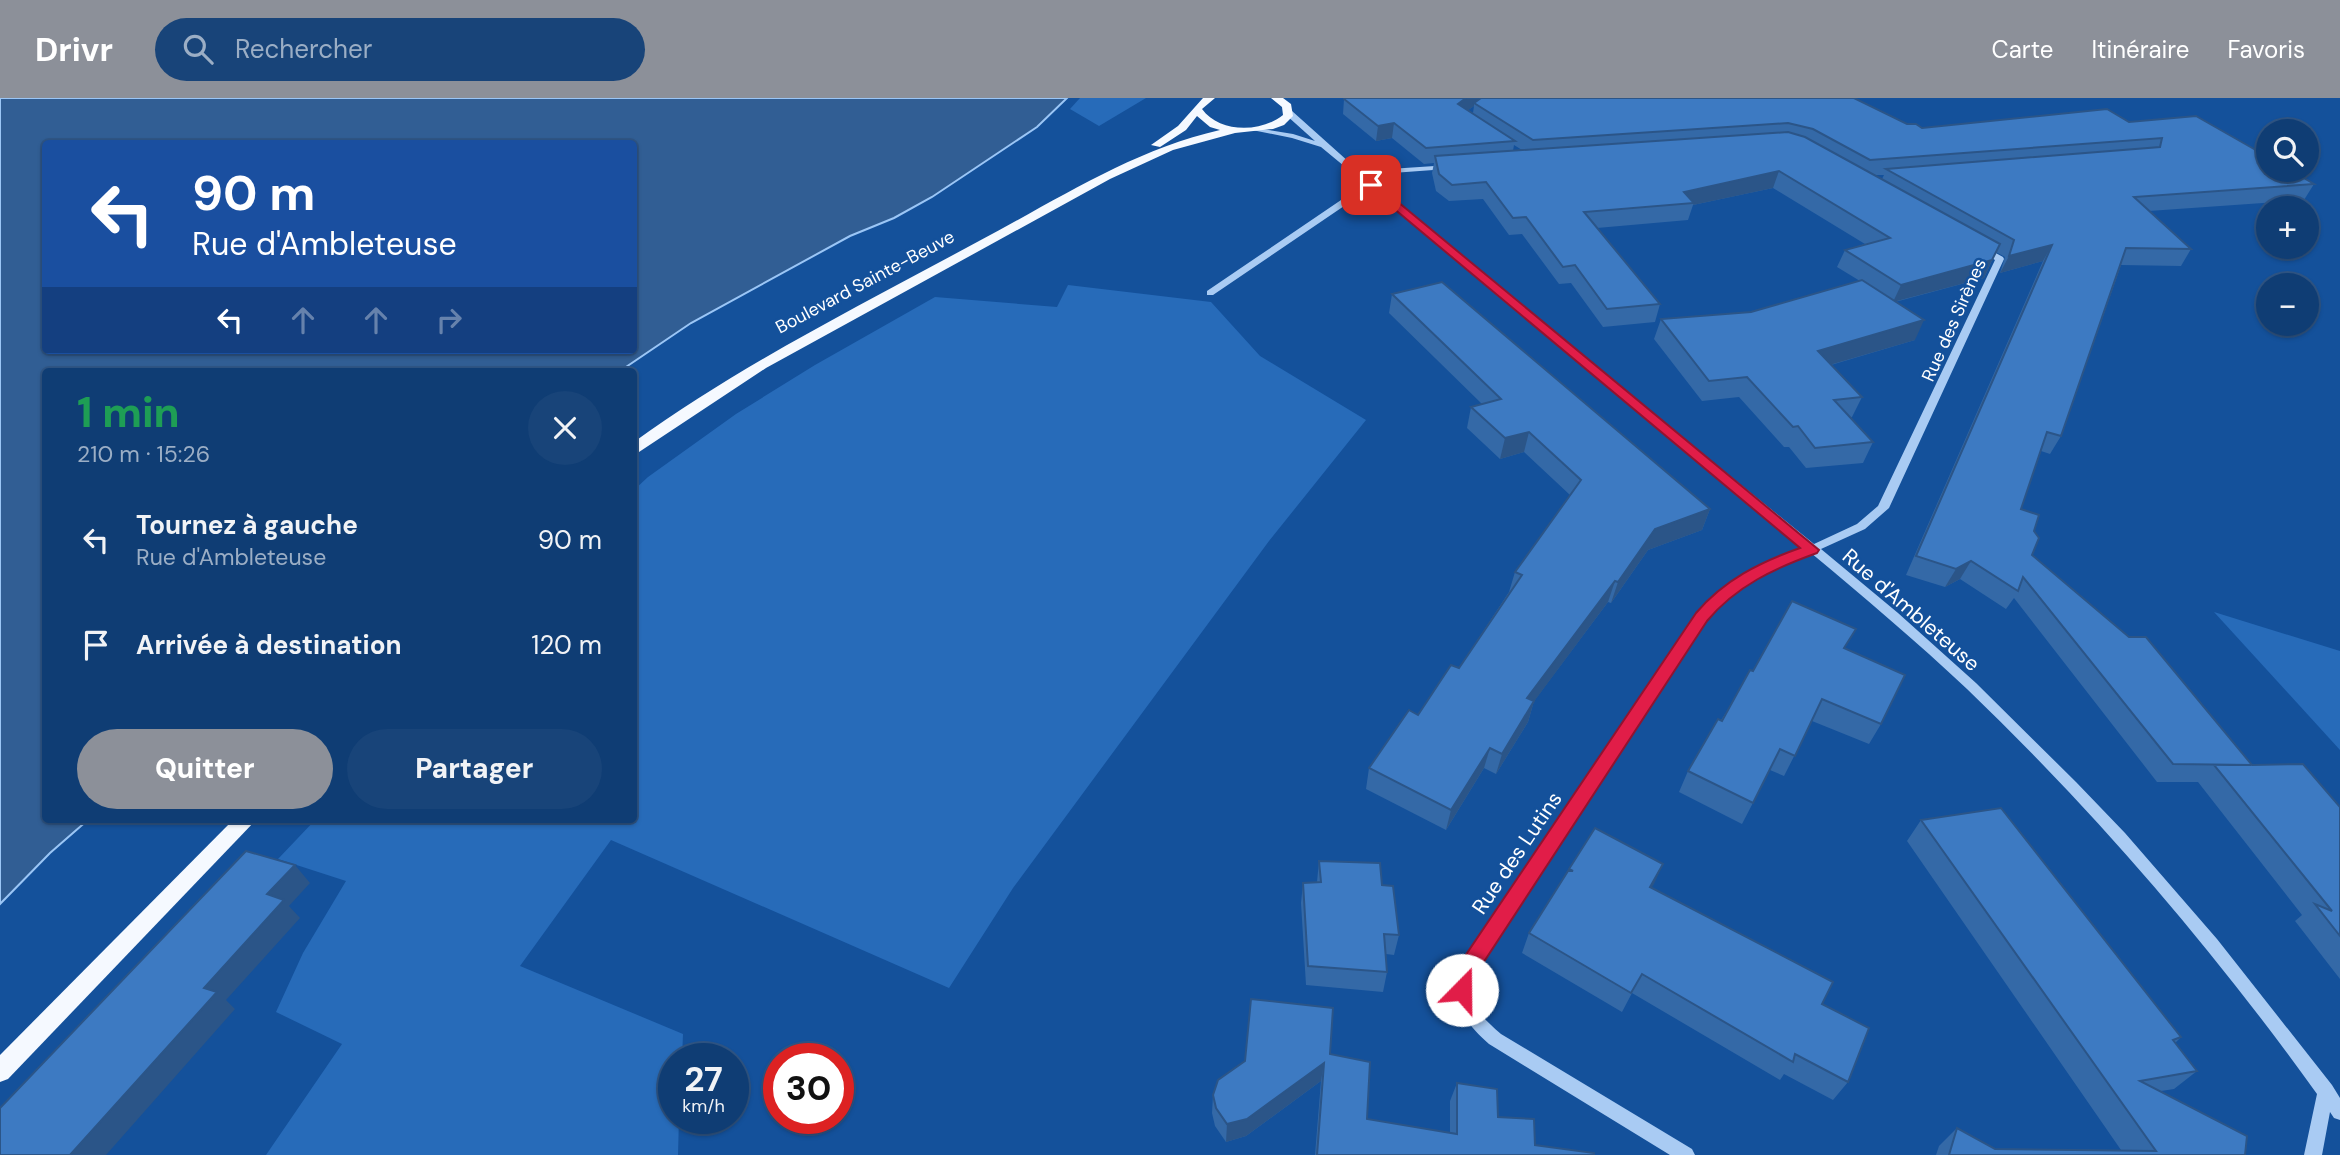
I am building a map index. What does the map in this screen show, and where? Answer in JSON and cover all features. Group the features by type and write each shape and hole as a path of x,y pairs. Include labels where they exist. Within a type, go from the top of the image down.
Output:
{"main road":[{"name":"Boulevard Sainte-Beuve","path":"1125,168 1182,128 1201,104 1210,98"},
{"path":"1198,110 1206,121 1234,130 1256,130 1278,125 1289,113 1280,99"},
{"name":"Boulevard Sainte-Beuve","path":"637,447 753,369 1125,168 1192,139 1234,130"},
{"path":"0,1071 243,823"}],"street":[{"name":"Rue d'Ambleteuse","path":"1289,113 1378,191 1812,550 1969,685 2078,793 2165,887 2248,986 2340,1112"},
{"name":"Rue d'Ambleteuse","path":"1256,130 1293,136 1327,148"},
{"path":"1358,173 1463,165"},
{"path":"1210,293 1347,200 1378,191"},
{"name":"Rue des Sirènes","path":"1812,550 1840,539 1871,520 1893,492 2000,260 1965,240"},
{"name":"Rue des Lutins","path":"1686,1155 1495,1039 1476,1024 1466,1008 1462,990 1466,971 1702,617 1714,603 1745,578 1782,560 1812,550"},
{"path":"2313,1155 2326,1091"}],"shaded area":[{"path":"0,98 1067,98 1037,127 932,197 894,218 850,236 691,323 624,368 42,368 42,823 84,823 50,853 0,904"},
{"path":"1080,98 1146,98 1099,126 1070,109"},
{"path":"1068,285 1211,302 1260,356 1366,420 1269,541 1013,888 949,988 611,840 520,966 683,1034 683,1043 658,1043 658,1134 679,1134 678,1155 266,1155 342,1044 276,1012 303,953 346,881 278,859 312,823 637,823 637,487 736,414 815,365 935,297 1057,307"},
{"path":"2214,612 2340,651 2340,750"}],"building":[{"path":"1345,98 1466,98 1458,104 1515,141 1426,148 1394,123 1378,126"},
{"path":"1481,98 1854,98 1907,124 1916,124 1922,128 2107,109 2129,122 2196,116 2256,150 2256,182 2314,184 2134,197 2191,249 2126,248 2061,436 2047,432 2021,509 2039,515 2034,531 2039,538 2032,555 2129,637 2146,637 2252,765 2303,764 2340,807 2340,936 2315,904 2332,911 2214,765 2251,765 2173,764 2023,577 2018,591 1971,561 1956,569 1916,556 2052,245 2009,256 2014,240 1886,169 2160,147 2162,138 1870,160 1813,129 1788,123 1533,140 1474,103"},
{"path":"1788,132 1805,137 2000,244 1992,260 1901,285 1845,250 1890,238 1779,171 1684,192 1694,203 1584,212 1660,304 1607,309 1575,265 1563,267 1526,217 1513,218 1486,182 1452,185 1439,174 1435,156"},
{"path":"1862,280 1924,320 1818,351 1862,397 1834,400 1873,442 1815,448 1798,426 1793,427 1747,377 1709,381 1661,319 1751,312"},
{"path":"1442,282 1710,509 1655,529 1618,582 1615,581 1527,698 1534,701 1502,754 1490,748 1451,810 1369,768 1409,710 1418,715 1451,665 1459,668 1522,575 1515,572 1581,480 1529,432 1505,438 1471,407 1501,399 1392,294"},
{"path":"1792,601 1856,629 1844,648 1905,675 1881,724 1822,699 1795,756 1780,749 1753,803 1688,771 1718,719 1722,721 1750,670 1753,671"},
{"path":"2001,808 2181,1037 2173,1040 2197,1071 2140,1081 2247,1136 2245,1155 1949,1155 1957,1128 1995,1149 2156,1151 1921,820"},
{"path":"1595,828 1663,864 1650,887 1833,982 1822,1004 1869,1028 1848,1082 1795,1054 1793,1062 1642,974 1631,993 1529,933 1568,871 1573,871 1569,869"},
{"path":"246,851 295,865 267,894 284,900 204,988 217,992 70,1155 0,1155 0,1108"},
{"path":"1319,861 1380,863 1382,885 1393,886 1399,935 1384,934 1387,972 1308,966 1303,883 1321,882"},
{"path":"1251,999 1333,1008 1330,1054 1370,1062 1367,1119 1457,1134 1457,1083 1497,1089 1498,1117 1534,1119 1535,1145 1594,1155 1317,1155 1324,1063 1247,1119 1227,1124 1216,1108 1213,1095 1218,1080 1245,1061"}],"route":[{"path":"1371,185 1812,550 1782,560 1745,578 1714,603 1702,617 1466,971 1462,990"}]}
